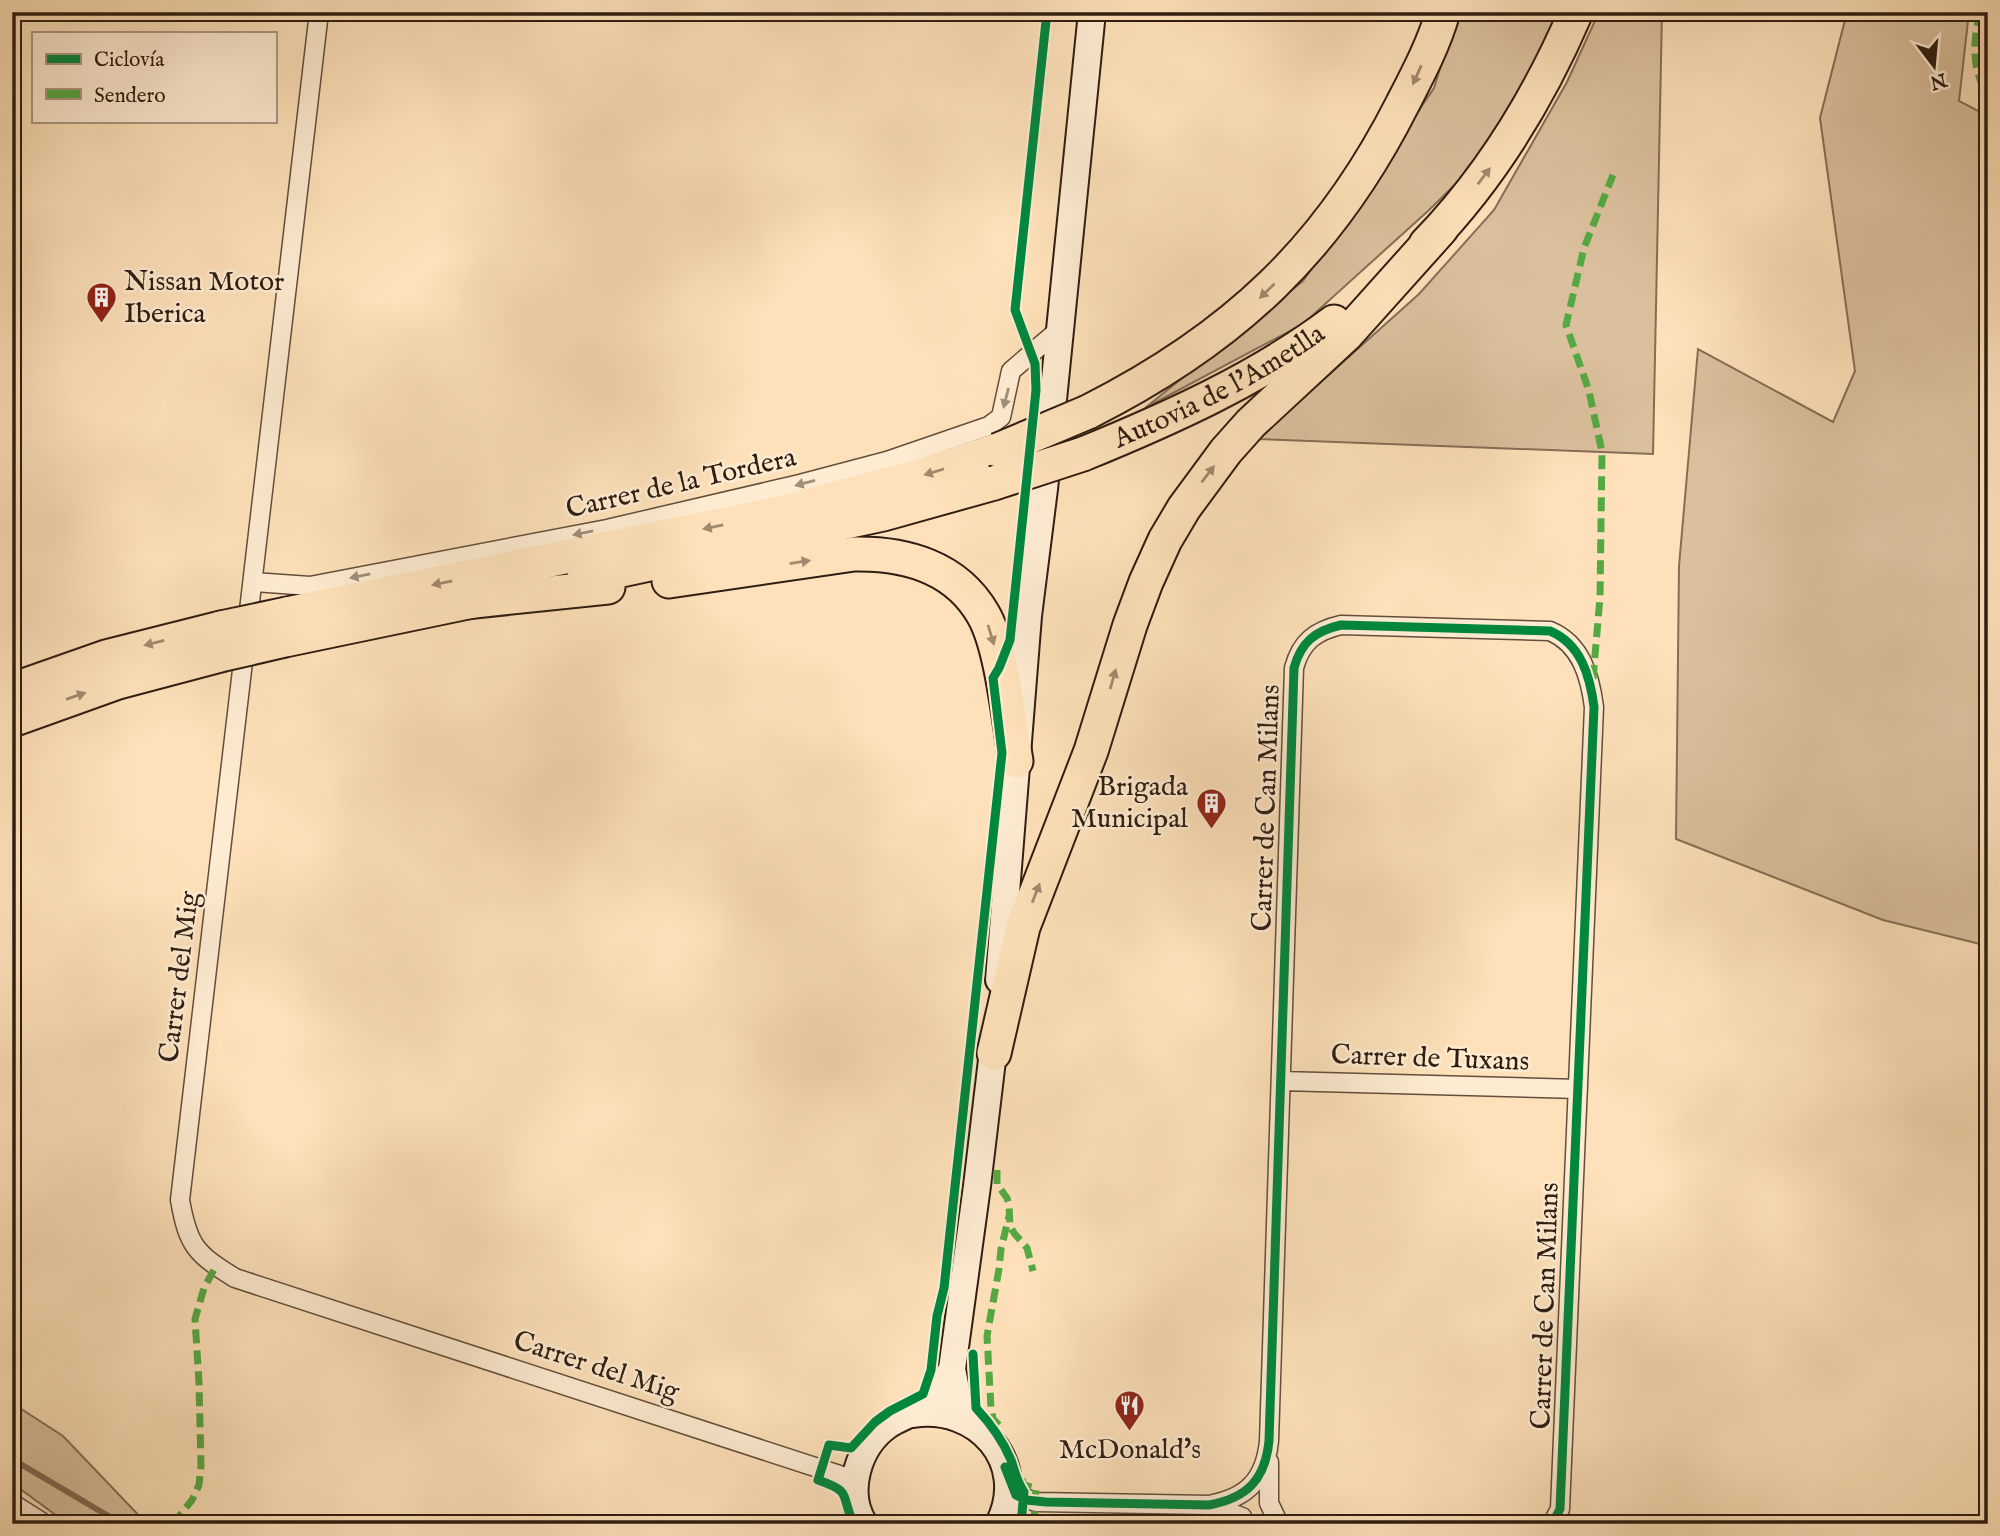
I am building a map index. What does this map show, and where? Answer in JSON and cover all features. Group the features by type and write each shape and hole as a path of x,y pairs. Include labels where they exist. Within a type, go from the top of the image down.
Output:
{"highway":[{"name":"Autovia de l'Ametlla","path":"286,627 784,512 919,476 998,450 1132,390 1228,326 1270,288 1314,242 1381,147 1415,80 1443,12"},
{"name":"Autovia de l'Ametlla","path":"465,602 812,530 883,514 994,483 1083,454 1184,410 1278,361 1372,293 1441,229 1488,171 1526,114 1556,60 1576,12"},
{"path":"993,1053 1024,927 1091,751 1134,614 1165,540 1184,508 1226,451 1251,423 1346,335 1441,229"},
{"path":"15,712 118,682 220,641 286,627 465,602 705,577 854,554 881,553 922,563 957,583 984,615 992,635 1016,761"}],"main road":[{"path":"971,1423 957,1395 952,1368 993,1053 1028,616 1044,489 1092,12"},
{"path":"913,1414 937,1392 952,1368"},
{"path":"864,1524 857,1507 855,1480 868,1445 888,1425 913,1414 935,1412 971,1423 983,1431 999,1451 1008,1479 1007,1505 999,1524"}],"street":[{"name":"Carrer del Mig","path":"319,12 180,1200 186,1230 204,1259 235,1278 855,1480"},
{"name":"Carrer de la Tordera","path":"253,582 310,586 607,529 887,461 989,426 1001,417 1011,371 1061,328"},
{"name":"Carrer de Can Milans","path":"1279,1524 1269,1503 1269,1441 1294,668 1303,645 1312,636 1325,629 1359,624 1550,631 1563,637 1574,647 1592,689 1594,726 1560,1509 1552,1524"},
{"name":"Carrer de Tuxans","path":"1281,1081 1578,1089"},
{"name":"Carrer de Can Milans","path":"1005,1467 1016,1495 1026,1500 1209,1505 1226,1502 1252,1486 1267,1460 1269,1441"},
{"path":"12,1503 45,1524"},
{"name":"Carrer de Can Milans","path":"1209,1505 1242,1517 1242,1524"}],"shaded area":[{"path":"1457,12 1561,12 1526,115 1428,211 1303,324 1145,408 1303,281 1434,88"},
{"path":"1599,12 1662,12 1653,454 1257,439 1419,294 1494,210 1567,82"},
{"path":"1847,12 1969,12 1959,101 1988,116 1988,946 1883,920 1676,839 1679,566 1698,349 1833,422 1855,371 1820,118"},
{"path":"12,1403 63,1436 147,1524 68,1524 12,1483"}],"waterway":[{"path":"12,1459 122,1524"}],"marked path":[{"path":"1980,12 1975,55 1982,85 1988,95"},
{"path":"1593,679 1600,597 1602,452 1589,391 1566,325 1584,248 1613,175"},
{"path":"997,1170 997,1184 1009,1204 1010,1226 1027,1248 1033,1271"},
{"path":"999,1425 993,1419 991,1408 987,1336 1009,1216"},
{"path":"173,1524 192,1500 199,1485 201,1466 195,1319 204,1288 216,1266"},
{"path":"1022,1479 1024,1485 1036,1488 1034,1524"}],"cycle path":[{"path":"854,1524 842,1492 818,1480 829,1445 851,1448 875,1422 923,1394 931,1370 937,1316 944,1288 1002,753 993,678 1010,640 1036,390 1035,364 1015,310 1047,12"},
{"path":"1005,1467 1016,1495 1026,1500 1046,1502 1209,1505 1234,1498 1258,1477 1267,1455 1269,1441 1294,668 1297,659 1310,639 1341,625 1550,631 1569,644 1582,662 1594,707 1560,1509 1552,1524"},
{"path":"973,1354 976,1408 1004,1446 1024,1492 1021,1524"}],"place":[{"name":"Nissan Motor Iberica","path":"101,325"},
{"name":"Brigada Municipal","path":"1211,830"},
{"name":"McDonald's","path":"1130,1433"}]}
